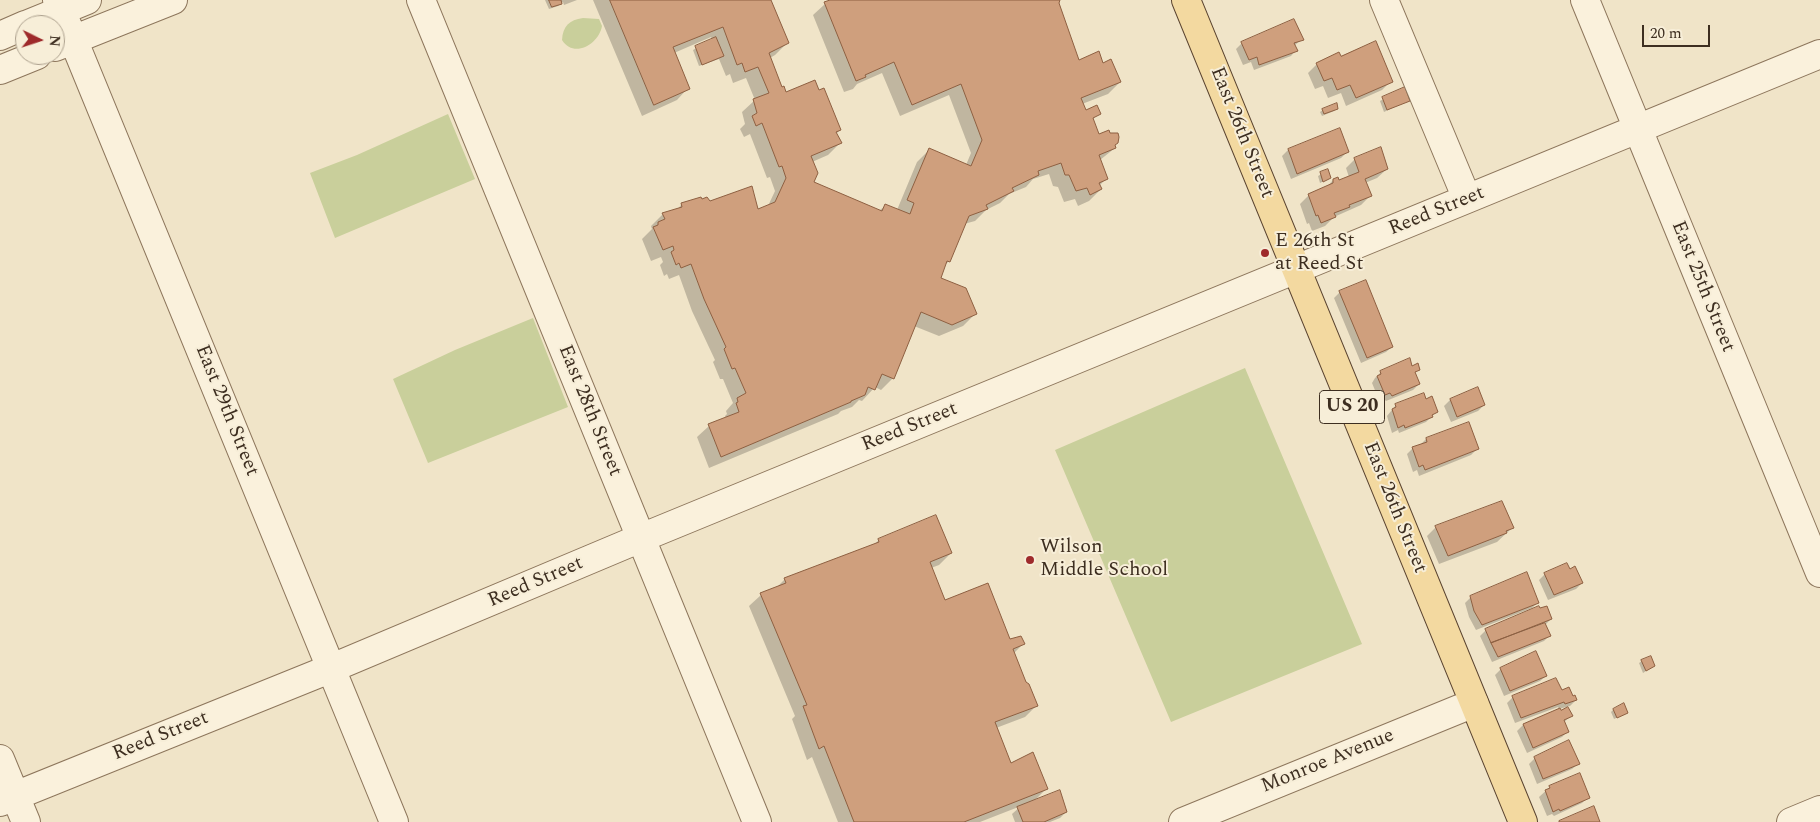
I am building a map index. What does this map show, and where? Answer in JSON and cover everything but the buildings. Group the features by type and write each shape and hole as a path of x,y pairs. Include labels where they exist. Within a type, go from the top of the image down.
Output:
{"main road":[{"name":"East 26th Street","path":"1186,0 1523,822"}],"street":[{"path":"42,15 59,5 87,0"},
{"path":"65,44 173,0"},
{"name":"East 28th Street","path":"421,0 757,822"},
{"path":"1384,0 1467,199"},
{"name":"East 25th Street","path":"1585,0 1820,574"},
{"path":"0,36 15,29"},
{"name":"East 29th Street","path":"65,46 332,668 394,822"},
{"name":"Reed Street","path":"8,798 332,668 641,538 1820,54"},
{"path":"0,70 15,64"},
{"name":"Monroe Avenue","path":"1183,822 1474,703"},
{"path":"0,758 8,798 26,822"},
{"path":"1791,822 1820,810"}],"green space":[{"path":"583,18 599,19 602,26 600,33 585,47 579,49 567,46 562,40 565,27 574,20"},
{"path":"448,114 475,179 335,238 310,173 357,155"},
{"path":"533,318 568,407 428,463 393,379 455,350"},
{"path":"1245,368 1362,644 1171,722 1055,450"}],"place":[{"name":"E 26th St at Reed St","path":"1265,253"},
{"name":"Wilson Middle School","path":"1030,560"}]}
